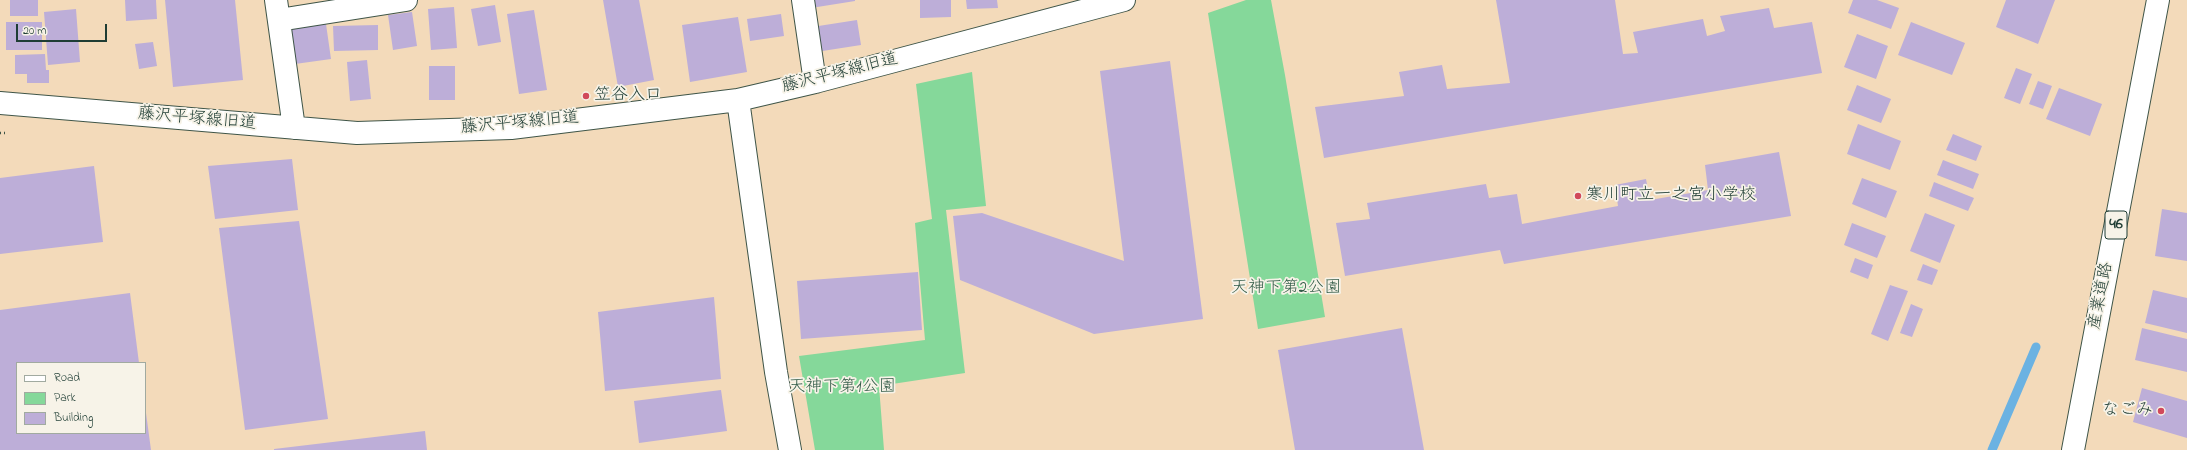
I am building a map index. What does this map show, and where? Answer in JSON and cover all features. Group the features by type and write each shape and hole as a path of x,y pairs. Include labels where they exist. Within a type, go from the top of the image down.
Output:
{"street":[{"path":"294,128 278,10 406,0"},
{"path":"803,0 815,82"},
{"name":"産業道路","path":"2073,450 2158,0"},
{"name":"藤沢平塚線旧道","path":"0,102 357,133 511,128 738,100 815,82 1111,2"},
{"path":"738,100 776,372 790,450"}],"green space":[{"name":"天神下第2公園","path":"1246,0 1271,0 1285,75 1325,317 1258,329 1208,13"},
{"name":"天神下第1公園","path":"972,72 986,206 946,210 965,373 879,386 884,450 815,450 799,356 925,340 915,223 932,219 916,84"}],"building":[{"path":"10,0 38,0 38,16 10,16"},
{"path":"125,0 156,0 157,19 126,21"},
{"path":"165,0 235,0 243,80 173,87"},
{"path":"603,0 639,0 654,80 618,87"},
{"path":"810,0 855,0 855,1 811,8"},
{"path":"920,0 951,0 951,17 920,18"},
{"path":"966,0 997,0 998,8 967,9"},
{"path":"1496,0 1615,0 1623,54 1638,53 1633,32 1703,19 1707,36 1725,31 1720,16 1769,8 1774,28 1812,22 1822,73 1324,158 1315,107 1404,96 1399,72 1442,65 1447,89 1510,83"},
{"path":"1853,0 1877,0 1899,8 1891,29 1848,13"},
{"path":"2006,0 2055,0 2038,44 1996,27"},
{"path":"495,5 501,42 478,46 471,9"},
{"path":"454,7 457,48 431,50 428,9"},
{"path":"76,9 80,62 48,65 44,12"},
{"path":"534,10 547,90 519,94 507,14"},
{"path":"412,12 417,46 393,50 388,15"},
{"path":"781,14 784,36 750,41 747,19"},
{"path":"738,17 747,72 690,82 682,25"},
{"path":"857,20 861,45 816,52 812,27"},
{"path":"6,22 42,22 42,50 6,50"},
{"path":"1911,22 1965,43 1952,75 1898,55"},
{"path":"326,24 331,59 295,64 290,29"},
{"path":"378,25 378,50 334,51 333,26"},
{"path":"1857,34 1888,46 1876,79 1844,67"},
{"path":"153,42 157,66 139,69 135,44"},
{"path":"45,54 46,70 49,70 49,83 27,83 27,74 15,74 15,55"},
{"path":"367,60 371,99 350,101 347,62"},
{"path":"1170,61 1203,319 1094,334 960,280 953,216 982,213 1124,261 1100,71"},
{"path":"429,66 455,66 455,100 429,100"},
{"path":"2016,68 2032,74 2020,104 2004,98"},
{"path":"2038,81 2052,86 2043,109 2029,104"},
{"path":"1857,85 1891,99 1881,123 1847,110"},
{"path":"2059,88 2102,104 2090,136 2046,119"},
{"path":"1858,124 1901,141 1890,170 1847,154"},
{"path":"1953,134 1982,146 1976,161 1946,150"},
{"path":"1779,152 1791,216 1504,264 1500,250 1345,276 1336,223 1370,219 1367,203 1486,184 1489,198 1517,194 1522,224 1618,206 1615,185 1646,179 1650,200 1708,190 1705,165"},
{"path":"292,159 298,210 215,219 208,166"},
{"path":"1943,160 1979,174 1973,189 1937,175"},
{"path":"94,166 103,242 0,254 0,178"},
{"path":"1862,178 1897,191 1886,218 1852,204"},
{"path":"1934,182 1974,198 1968,211 1929,196"},
{"path":"2162,209 2187,213 2187,261 2155,256"},
{"path":"1925,213 1955,225 1940,263 1910,251"},
{"path":"299,221 328,419 245,430 219,228"},
{"path":"1852,223 1886,236 1877,258 1844,245"},
{"path":"1855,258 1873,265 1868,279 1850,272"},
{"path":"1923,264 1938,270 1932,285 1917,280"},
{"path":"918,272 922,330 801,339 797,281"},
{"path":"1890,285 1908,291 1888,341 1871,334"},
{"path":"2153,290 2187,298 2187,333 2145,323"},
{"path":"130,293 139,362 16,362 16,434 146,434 146,413 151,450 0,450 0,310"},
{"path":"714,297 721,379 605,391 598,312"},
{"path":"1911,304 1923,309 1912,337 1900,333"},
{"path":"1402,328 1424,450 1295,450 1278,350"},
{"path":"2142,328 2187,339 2187,372 2135,360"},
{"name":"なごみ","path":"2142,388 2187,401 2187,438 2133,422"},
{"path":"721,390 727,431 639,443 634,401"},
{"path":"425,431 427,450 274,450 274,449"}],"waterway":[{"path":"1992,450 2036,347"}],"place":[{"name":"笠谷入口","path":"586,96"},
{"name":"寒川町立一之宮小学校","path":"1578,196"},
{"name":"なごみ","path":"2161,411"}]}
